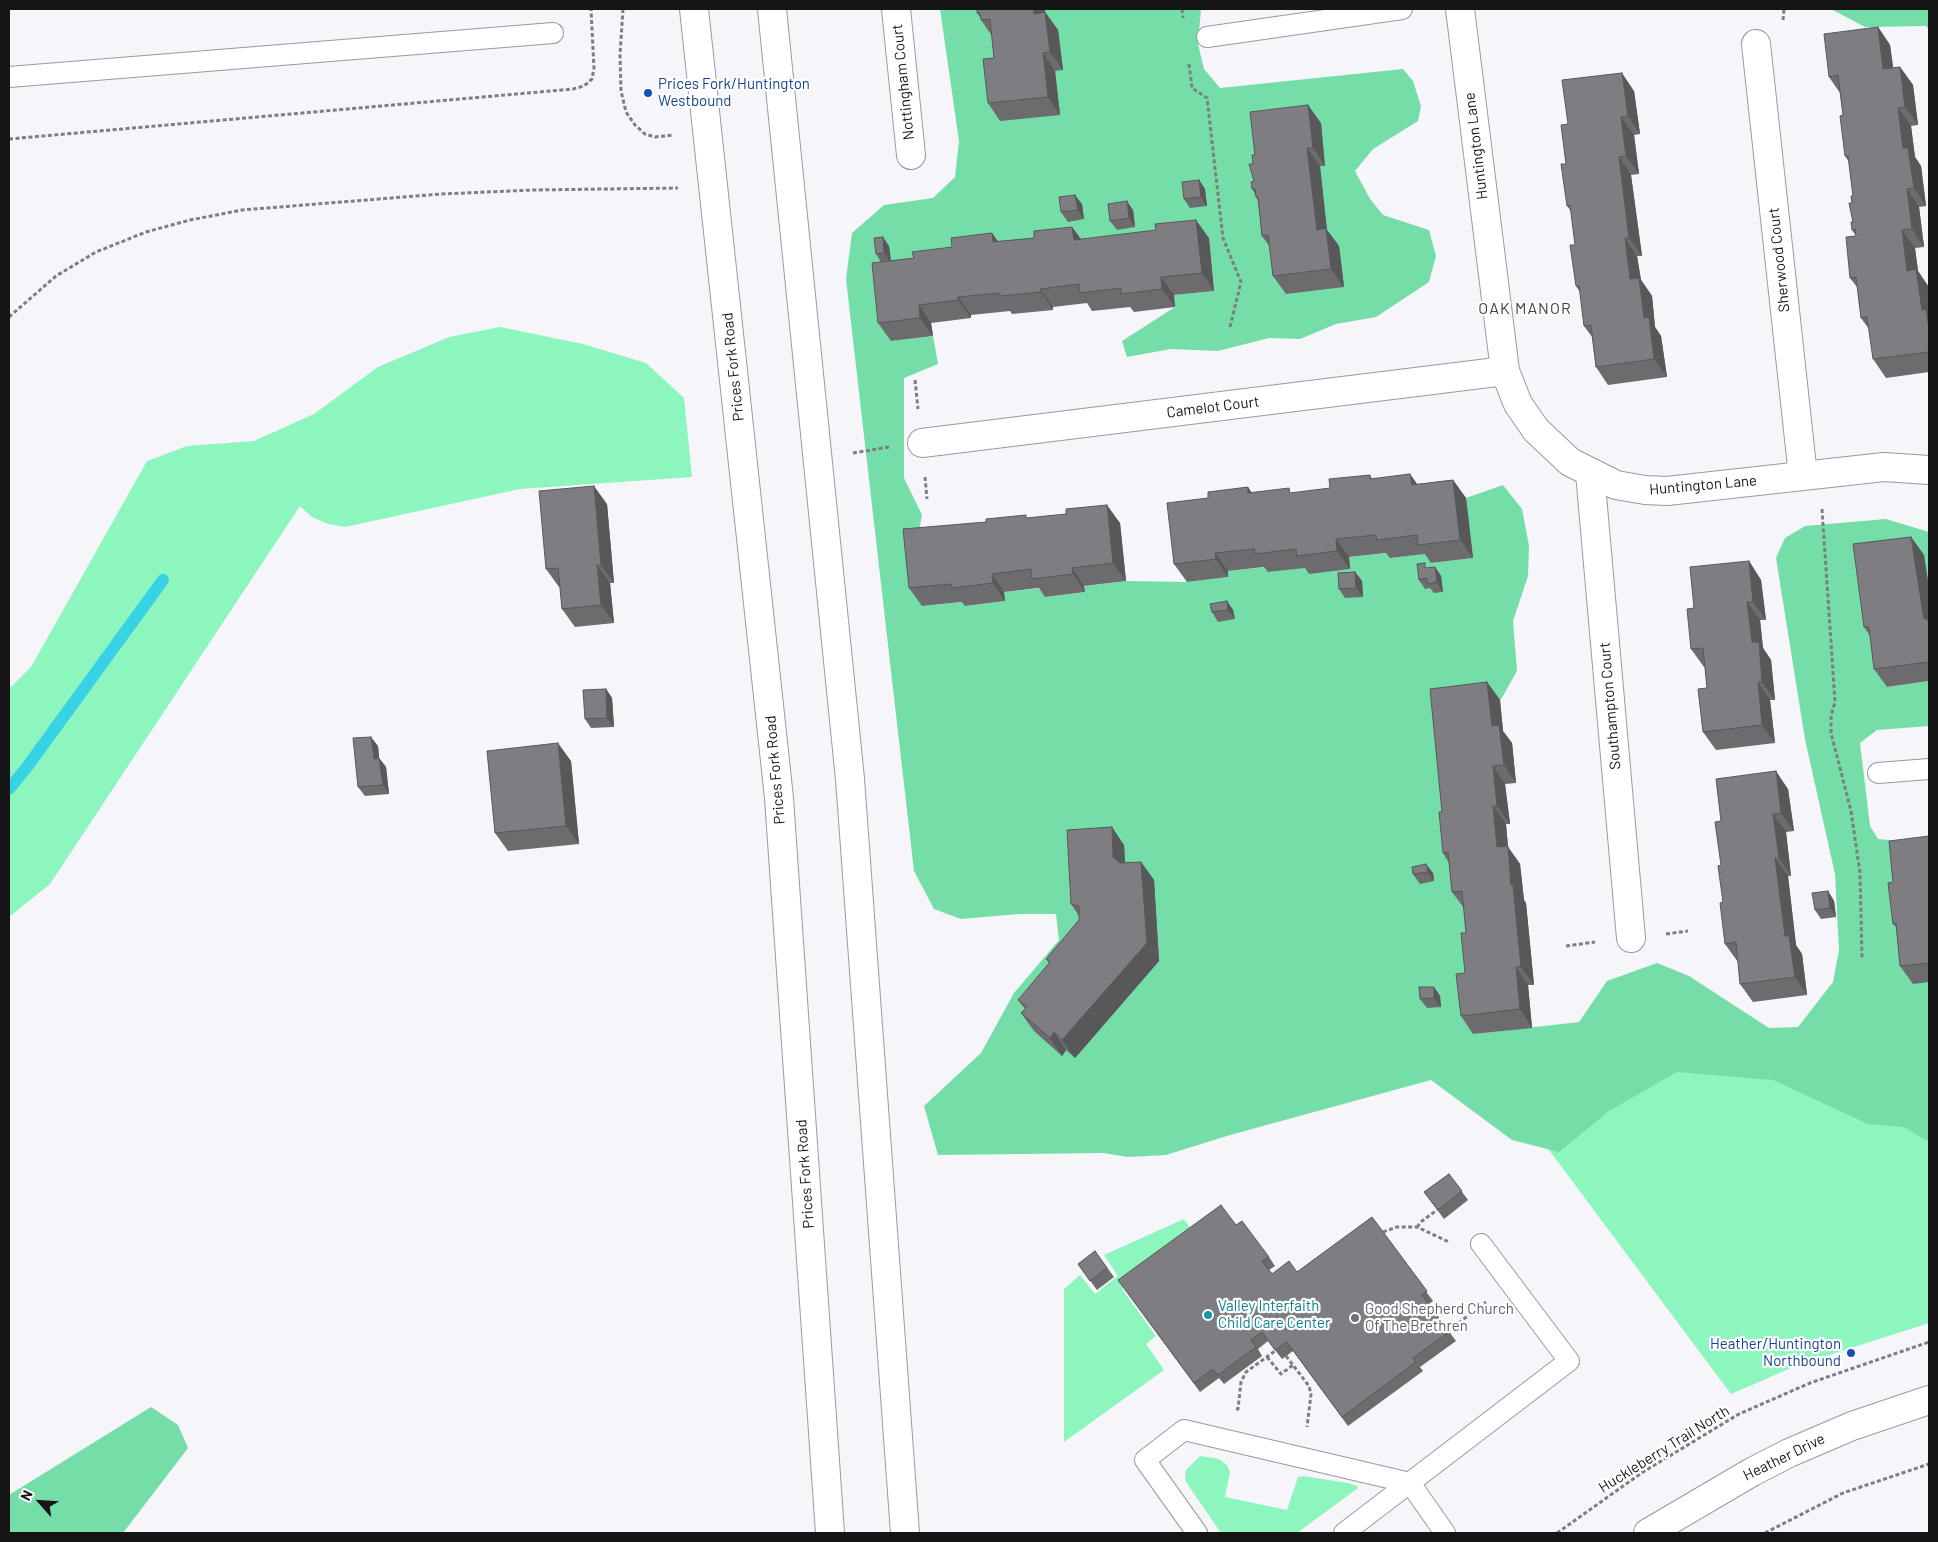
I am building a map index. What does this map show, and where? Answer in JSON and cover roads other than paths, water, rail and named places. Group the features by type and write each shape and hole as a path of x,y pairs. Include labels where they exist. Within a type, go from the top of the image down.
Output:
{"main road":[{"name":"Prices Fork Road","path":"694,9 779,798 830,1533"},
{"path":"772,9 850,779 905,1533"},
{"name":"Nottingham Court","path":"896,9 911,155"},
{"name":"Huntington Lane","path":"1460,9 1499,336 1505,372 1518,404 1536,430 1570,462 1616,485 1645,490 1667,491 1884,467 1929,470"},
{"name":"Sherwood Court","path":"1756,44 1803,476"},
{"name":"Camelot Court","path":"922,443 1505,372"},
{"name":"Southampton Court","path":"1590,473 1631,938"},
{"name":"Heather Drive","path":"1648,1533 1752,1472 1789,1453 1852,1426 1929,1400"}],"lane":[{"path":"1207,37 1402,9"},
{"path":"9,77 553,33"},
{"path":"1878,773 1929,769"},
{"path":"1344,1533 1568,1361 1481,1244"},
{"path":"1197,1533 1144,1460 1184,1430 1410,1483 1445,1533"}],"waterway":[{"path":"9,789 163,580"}],"place":[{"name":"Prices Fork/Huntington Westbound","path":"648,93"},
{"name":"Valley Interfaith Child Care Center","path":"1208,1315"},
{"name":"Good Shepherd Church Of The Brethren","path":"1355,1318"},
{"name":"Heather/Huntington Northbound","path":"1851,1353"}],"district":[{"name":"OAK MANOR","path":"1525,309"}]}
